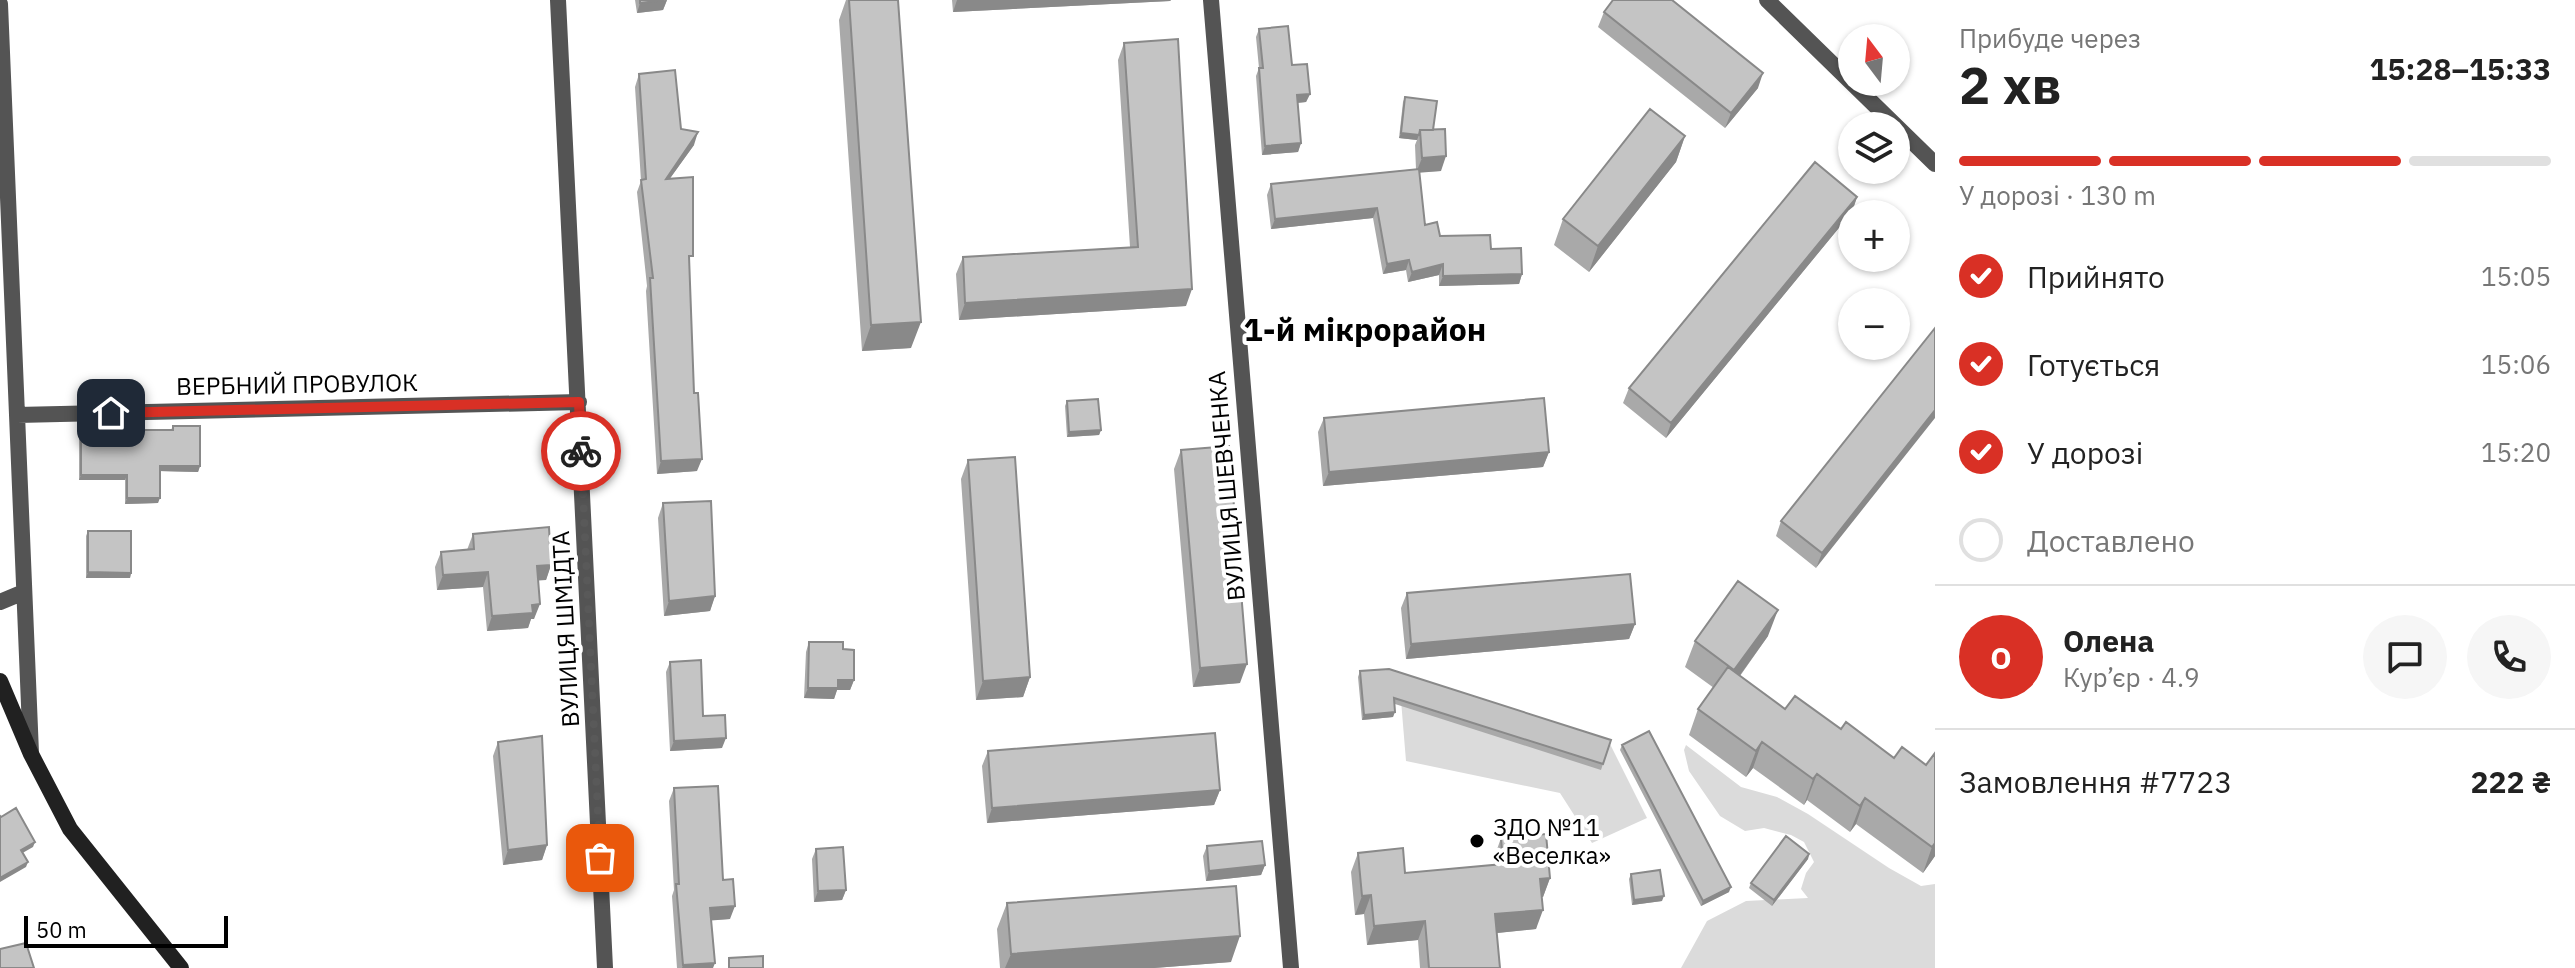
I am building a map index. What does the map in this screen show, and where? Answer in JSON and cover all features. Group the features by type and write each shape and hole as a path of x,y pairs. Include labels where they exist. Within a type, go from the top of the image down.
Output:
{"main road":[{"path":"0,681 31,754 78,840 181,968"}],"street":[{"name":"ВУЛИЦЯ ШМІДТА","path":"558,0 605,968"},
{"name":"ВУЛИЦЯ ШЕВЧЕНКА","path":"1211,0 1291,968"},
{"path":"1767,0 1935,164"},
{"path":"0,4 31,754"},
{"name":"ВЕРБНИЙ ПРОВУЛОК","path":"17,415 579,402"},
{"path":"0,602 24,592"}],"shaded area":[{"path":"1399,676 1610,744 1647,818 1592,843 1560,793 1406,761"},
{"path":"1686,745 1741,787 1777,797 1808,814 1921,886 1935,884 1935,968 1681,968 1707,921 1746,901 1808,898 1801,889 1806,873 1814,862 1804,842 1791,835 1764,828 1745,831 1720,816 1689,771 1684,750"}],"building":[{"path":"849,0 898,0 921,322 871,325"},
{"path":"1613,0 1672,0 1763,73 1731,113 1604,12"},
{"path":"1288,26 1292,65 1307,64 1310,94 1297,95 1301,143 1265,146 1259,29"},
{"path":"1178,39 1192,289 965,303 963,257 1138,247 1124,43"},
{"path":"675,70 681,129 698,132 666,179 693,177 693,256 689,256 694,393 698,393 702,459 661,461 650,278 653,278 641,180 646,179 639,74"},
{"path":"1405,97 1437,101 1433,130 1420,130 1419,135 1401,133"},
{"path":"1650,109 1685,136 1598,246 1563,219"},
{"path":"1445,129 1446,156 1422,158 1420,130"},
{"path":"1815,162 1857,197 1855,200 1838,200 1838,220 1671,423 1629,388"},
{"path":"1419,169 1425,225 1437,222 1440,236 1490,235 1491,249 1521,248 1522,274 1443,276 1443,264 1412,272 1409,260 1387,264 1377,208 1275,219 1271,184"},
{"path":"1935,328 1935,410 1822,553 1781,521"},
{"path":"1544,398 1549,452 1329,472 1324,418"},
{"path":"1098,399 1101,430 1069,432 1067,401"},
{"path":"173,426 200,426 200,466 160,466 160,498 127,498 127,475 81,475 81,430 173,430"},
{"path":"1229,446 1247,664 1200,668 1181,450"},
{"path":"1015,457 1030,677 983,681 968,460"},
{"path":"711,501 715,596 669,601 663,503"},
{"path":"549,527 551,565 537,566 540,604 532,605 533,613 492,616 488,572 443,575 441,552 474,549 473,534"},
{"path":"88,531 131,531 131,573 88,572"},
{"path":"1630,574 1635,624 1411,644 1407,593"},
{"path":"1738,581 1778,610 1734,670 1695,641"},
{"path":"809,642 843,642 843,649 854,650 854,680 838,680 838,688 808,688"},
{"path":"701,660 703,716 725,715 726,738 674,741 670,662"},
{"path":"1728,667 1785,709 1795,696 1841,729 1846,722 1894,758 1902,747 1926,765 1935,753 1935,843 1932,847 1865,798 1860,806 1817,774 1813,779 1762,742 1756,751 1698,709"},
{"path":"1389,669 1611,740 1603,764 1394,698 1395,712 1364,715 1360,671"},
{"path":"1649,731 1731,887 1703,901 1622,745"},
{"path":"1215,733 1220,790 992,808 988,751"},
{"path":"542,736 547,845 508,850 498,742"},
{"path":"718,786 723,880 733,879 735,906 710,908 715,963 683,965 676,884 679,884 674,788"},
{"path":"16,808 35,842 21,850 28,862 0,878 0,816"},
{"name":"ЗДО №11 «Веселка»","path":"1546,834 1550,878 1540,879 1543,910 1495,914 1500,968 1429,968 1425,921 1374,926 1371,895 1362,896 1358,853 1403,848 1405,873 1503,864 1501,838"},
{"path":"1786,836 1809,854 1774,900 1751,883"},
{"path":"1262,841 1265,865 1209,871 1207,846"},
{"path":"843,847 846,890 818,891 816,849"},
{"path":"1660,870 1664,896 1634,900 1631,874"},
{"path":"1236,886 1240,936 1011,954 1007,903"},
{"path":"26,943 34,968 0,968 0,949"},
{"path":"763,956 763,968 729,968 729,958"}],"way so far":[{"path":"581,451 600,858"}],"place":[{"name":"ЗДО №11 «Веселка»","path":"1477,841"}],"district":[{"name":"1-й мікрорайон","path":"1365,329"}],"route":[{"path":"111,413 579,402 581,451"}]}
